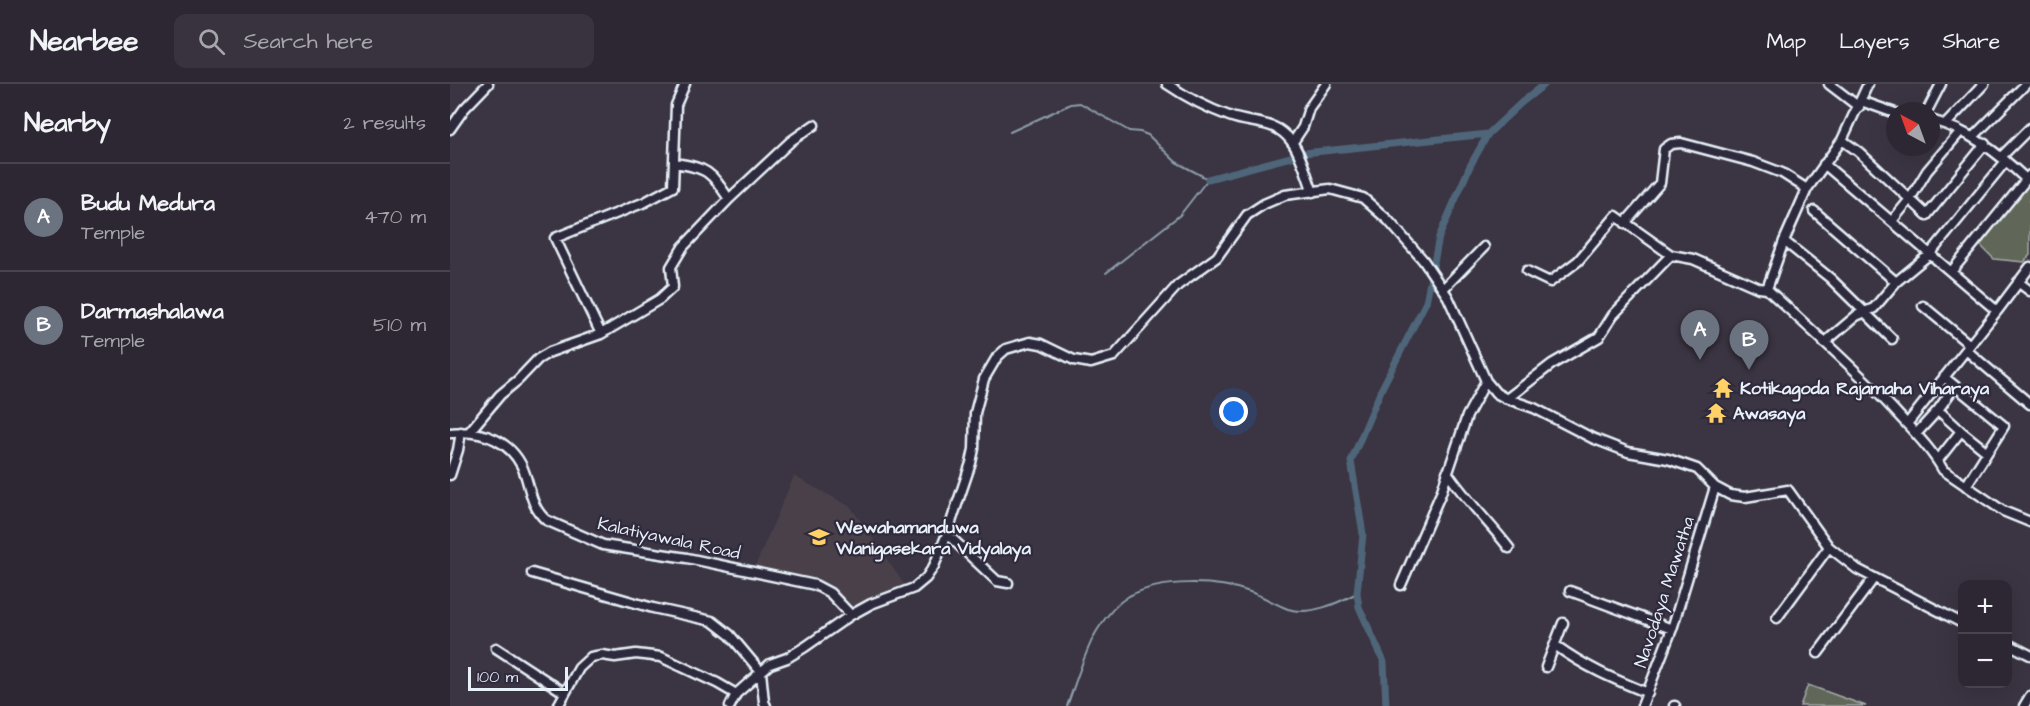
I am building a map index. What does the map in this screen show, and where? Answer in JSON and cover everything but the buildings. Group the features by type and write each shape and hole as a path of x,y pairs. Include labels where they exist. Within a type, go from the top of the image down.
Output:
{"street":[{"path":"450,129 464,109 488,84"},
{"path":"601,334 555,238 645,202 673,187 676,105 685,84"},
{"path":"1167,84 1182,95 1229,117 1248,122 1265,123 1280,129 1293,142 1313,192"},
{"path":"1293,142 1303,127 1309,108 1326,84"},
{"path":"1828,84 1860,104 1886,111"},
{"path":"1767,289 1784,241 1807,189 1842,140 1868,84"},
{"path":"1932,102 1941,84"},
{"path":"1946,124 1984,84"},
{"path":"1973,138 2024,85"},
{"path":"1940,122 1985,144 2028,177 1951,272"},
{"path":"450,476 465,431 500,395 538,359 550,352 601,334 660,299 673,287 671,267 683,247 729,199 791,141 814,125"},
{"path":"1824,343 1865,311 1874,308 1896,282 1930,254 2030,128"},
{"path":"1892,221 1910,199 1927,171 1960,132"},
{"path":"1842,140 1859,152 1927,215 1985,144"},
{"path":"1624,223 1660,183 1664,148 1671,144 1681,143 1753,162 1782,172 1807,189"},
{"path":"674,164 695,166 712,175 729,199"},
{"path":"1824,164 1997,311"},
{"path":"730,706 736,694 770,664 787,658 851,615 871,604 914,588 926,578 934,566 947,534 971,463 974,449 975,412 984,379 997,357 1006,349 1030,342 1041,344 1074,360 1090,363 1114,356 1178,285 1217,257 1247,215 1264,204 1285,195 1330,189 1364,198 1388,219 1423,260 1448,297 1486,381 1496,393 1534,408 1592,438 1628,452 1668,459 1697,470 1714,487 1731,495 1745,497 1788,490 1829,547 1857,569 1958,621"},
{"path":"1814,211 1896,282"},
{"path":"1527,271 1550,282 1578,261 1616,216 1671,255 1693,259 1758,288 1767,289 1859,374 1916,434 1938,460 1943,470 2003,511 2030,522"},
{"path":"1784,241 1830,278 1892,339"},
{"path":"1443,289 1484,247"},
{"path":"1508,398 1552,364 1599,338 1612,315 1671,255"},
{"path":"1907,424 2030,267"},
{"path":"2018,282 2030,291"},
{"path":"1923,306 2029,400"},
{"path":"1944,377 2004,426 1966,486"},
{"path":"1401,585 1441,493 1467,416 1486,381"},
{"path":"1916,434 1938,410 1955,386"},
{"path":"1938,410 1987,452"},
{"name":"Kalatiyawala Road","path":"450,433 465,431 489,435 509,449 525,473 533,505 546,520 603,545 687,558 815,585 830,593 851,615"},
{"path":"1938,460 1960,431"},
{"path":"1447,472 1472,506 1490,523 1509,548"},
{"name":"Navodaya Mawatha","path":"1642,706 1672,629 1714,487"},
{"path":"947,534 997,580 1008,583"},
{"path":"1777,618 1829,547"},
{"path":"532,573 653,608 712,621 730,635 761,672 766,706"},
{"path":"1818,653 1874,578"},
{"path":"1570,591 1672,629"},
{"path":"1546,667 1563,623"},
{"path":"1555,645 1601,675 1648,693"},
{"path":"2012,647 2030,656"},
{"path":"496,648 565,693"},
{"path":"558,706 579,668 591,657 602,656 636,654 661,657 736,694"},
{"path":"2024,706 2030,696"}],"shaded area":[{"name":"Wewahamanduwa Wanigasekara Vidyalaya","path":"794,476 851,507 904,584 853,606 819,579 755,566"}],"green space":[{"path":"2028,182 2030,184 2030,255 2024,262 1994,259 1979,244"},
{"path":"1808,685 1866,706 1800,706"}],"waterway":[{"path":"1386,706 1384,662 1359,607 1357,593 1363,534 1351,461 1382,388 1426,302 1439,237 1470,166 1488,134 1545,84"},
{"path":"1010,132 1071,104 1080,103 1129,131 1148,135 1176,162 1208,179 1180,215 1106,273"},
{"path":"1304,153 1488,134"},
{"path":"1208,179 1291,157"},
{"path":"1067,706 1085,656 1098,629 1120,603 1142,590 1172,584 1221,585 1255,594 1297,611 1314,610 1357,593"}],"place":[{"name":"Budu Medura","path":"1700,360"},
{"name":"Darmashalawa","path":"1749,370"},
{"name":"Kotikagoda Rajamaha Viharaya","path":"1723,388"},
{"name":"Awasaya","path":"1716,413"},
{"name":"Wewahamanduwa Wanigasekara Vidyalaya","path":"819,537"}]}
